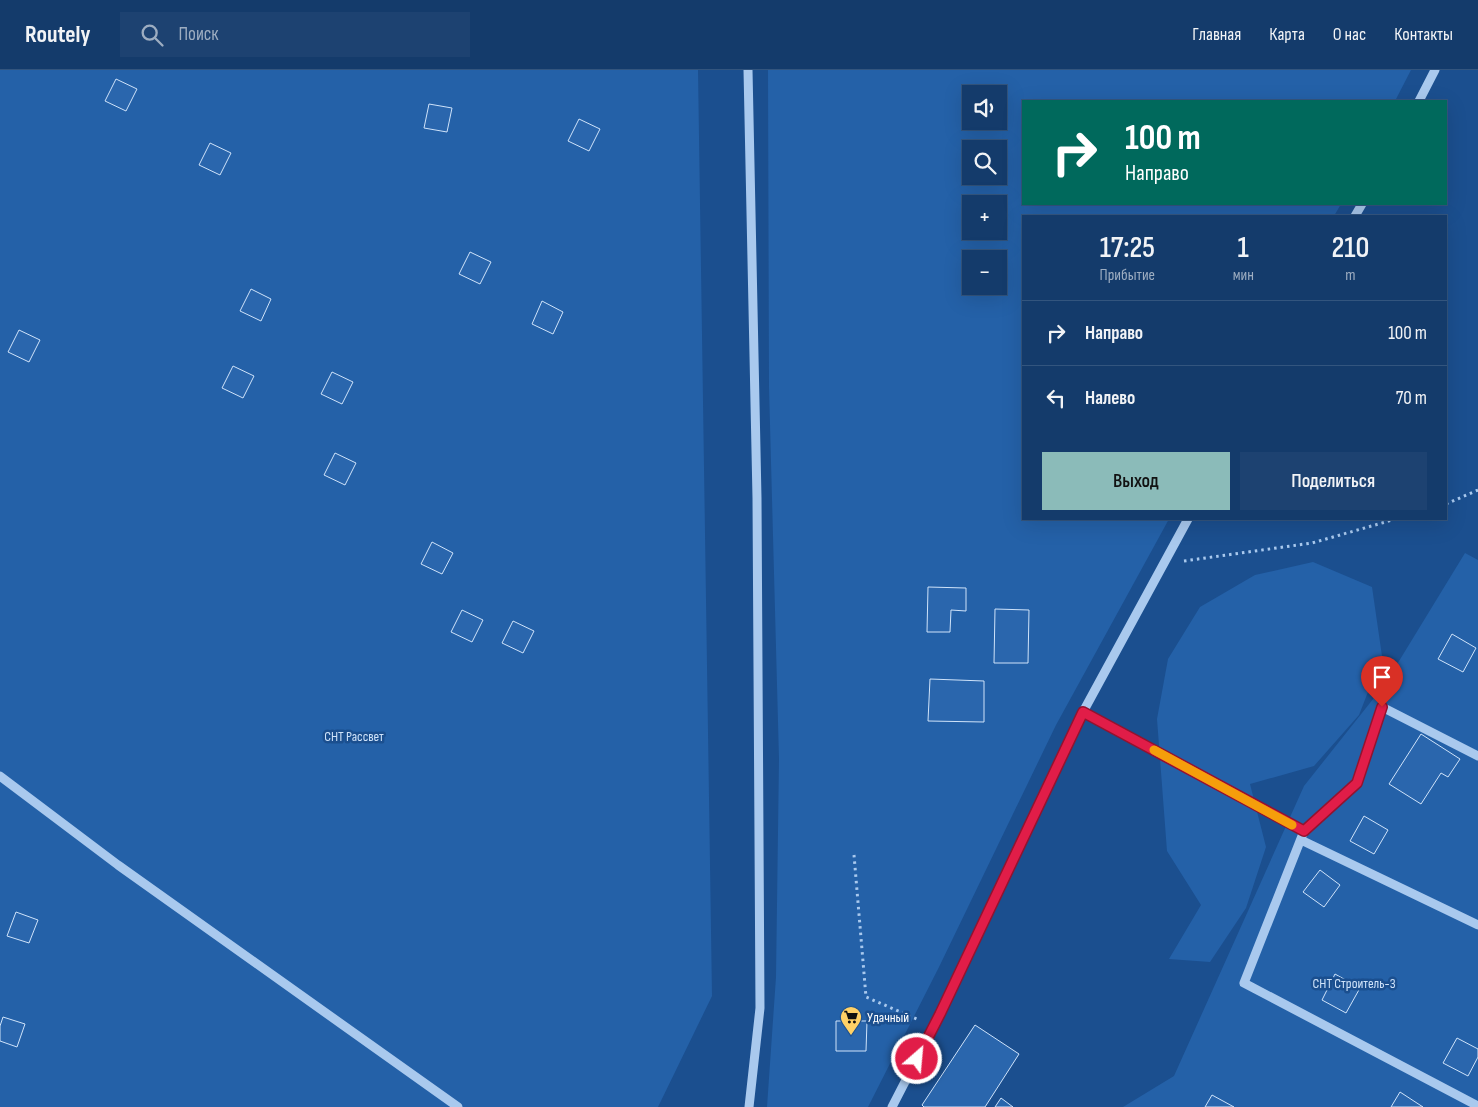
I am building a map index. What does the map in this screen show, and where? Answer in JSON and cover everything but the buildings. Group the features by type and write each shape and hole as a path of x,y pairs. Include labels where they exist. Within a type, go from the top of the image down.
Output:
{"street":[{"path":"748,70 757,488 760,998 749,1107"},
{"path":"1420,100 1435,70"},
{"path":"892,1107 933,1027 1083,712 1187,520"},
{"path":"1478,756 1382,707 1357,783 1302,836 1244,983 1478,1106"},
{"path":"1083,712 1302,836 1478,925"},
{"path":"0,776 118,865 458,1107"}],"path":[{"path":"1447,504 1478,489"},
{"path":"1163,564 1312,543 1392,520"},
{"path":"854,855 866,997 933,1027"}],"green space":[{"name":"СНТ Рассвет","path":"0,70 698,70 712,996 658,1107 0,1107"},
{"path":"768,70 1411,70 1396,100 1022,100 1022,205 1340,205 1335,215 1022,215 1022,520 1168,520 1056,725 939,967 868,1107 767,1107 776,977 779,759 769,387"},
{"name":"СНТ Строитель-3","path":"1465,553 1478,560 1478,1107 1123,1107 1174,1076 1304,786 1385,684"},
{"path":"1313,562 1372,587 1382,656 1359,715 1314,766 1250,784 1266,847 1246,908 1210,962 1169,959 1201,905 1167,851 1157,719 1168,659 1200,607 1255,575"}],"slow traffic":[{"path":"1154,750 1292,825"}],"place":[{"name":"Удачный","path":"851,1036"}],"route":[{"path":"917,1059 1083,712 1304,831 1357,783 1382,707"}]}
